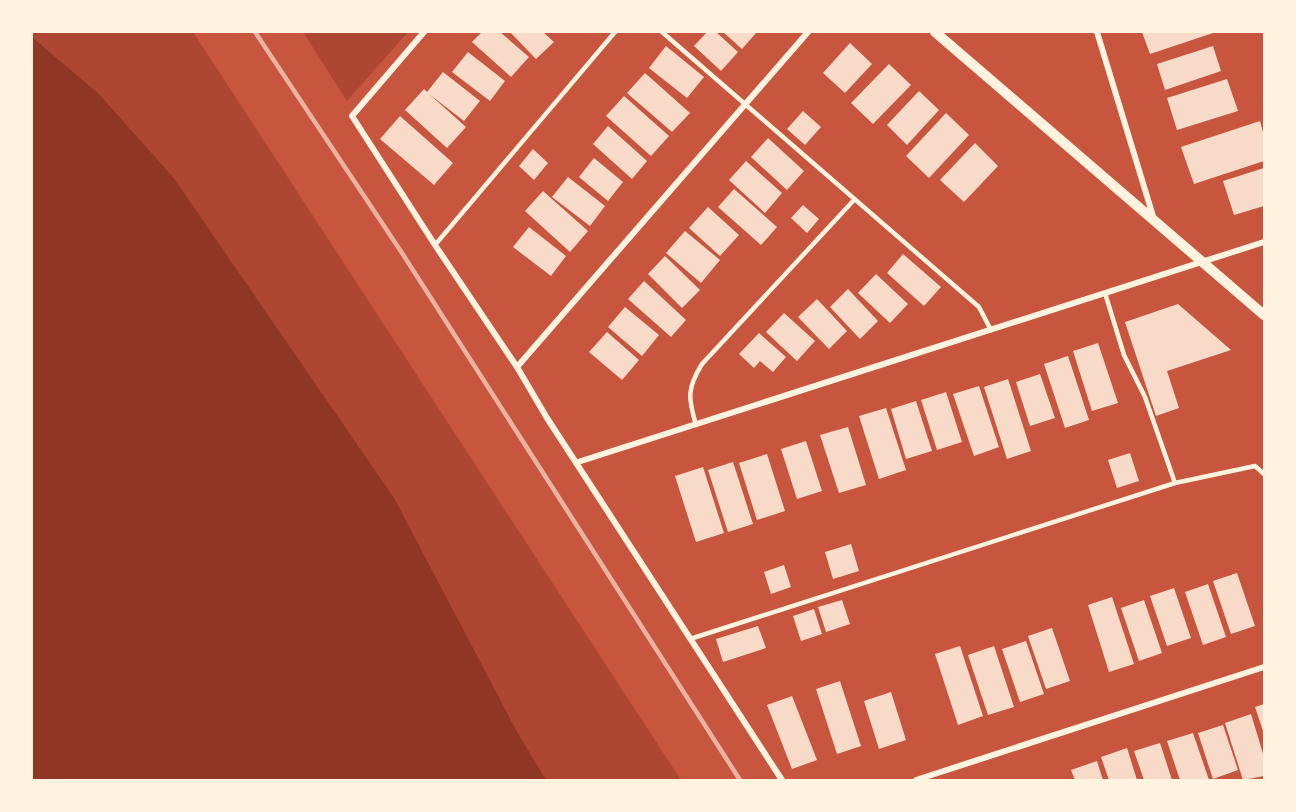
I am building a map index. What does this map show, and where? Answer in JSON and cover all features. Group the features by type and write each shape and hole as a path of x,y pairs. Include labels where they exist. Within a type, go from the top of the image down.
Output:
{"street":[{"path":"424,32 352,116 435,245 518,367 547,418 578,462 782,780"},
{"path":"518,367 808,32"},
{"path":"935,32 1153,216 1264,315"},
{"path":"1097,32 1153,216"},
{"path":"578,462 1264,242"},
{"path":"916,780 1264,667"}],"lane":[{"path":"435,245 615,32"},
{"path":"662,32 979,308 991,330"},
{"path":"696,426 688,395 693,378 702,364 854,200"},
{"path":"1106,293 1124,355 1145,397 1174,483"},
{"path":"690,639 1174,483 1256,466 1264,474"}],"shaded area":[{"path":"32,32 193,32 681,780 546,780 173,177 99,94 32,37"},
{"path":"303,32 408,32 347,101"},
{"path":"32,37 99,94 173,177 394,498 516,730 546,780 32,780"}],"building":[{"path":"482,32 500,32 529,57 511,77 472,42"},
{"path":"510,32 543,32 554,42 536,59"},
{"path":"707,32 716,32 738,52 721,71 694,46"},
{"path":"723,32 757,32 742,49"},
{"path":"1142,32 1216,32 1150,54"},
{"path":"850,43 872,64 845,93 823,73"},
{"path":"666,46 704,77 687,98 649,68"},
{"path":"1213,46 1221,71 1165,90 1157,64"},
{"path":"468,52 505,81 490,101 452,72"},
{"path":"889,64 911,85 873,124 851,103"},
{"path":"443,72 480,101 464,121 429,94 466,127 447,148 405,110 424,89 427,92"},
{"path":"645,73 690,113 672,132 627,93"},
{"path":"1227,79 1238,111 1177,130 1167,98"},
{"path":"919,91 939,110 907,145 887,125"},
{"path":"624,96 669,136 651,156 606,116"},
{"path":"803,111 821,127 805,145 787,129"},
{"path":"946,113 969,135 929,178 906,156"},
{"path":"400,116 453,163 434,185 380,139"},
{"path":"1260,121 1264,136 1264,161 1194,184 1181,147"},
{"path":"608,126 647,161 632,179 593,144"},
{"path":"768,138 804,171 787,190 751,157"},
{"path":"975,143 998,166 964,202 940,180"},
{"path":"533,149 548,163 534,180 519,166"},
{"path":"594,158 623,182 608,201 579,177"},
{"path":"746,161 782,193 765,213 729,180"},
{"path":"1264,168 1264,206 1234,215 1223,181"},
{"path":"568,177 605,206 590,226 552,197"},
{"path":"734,189 777,227 761,245 718,207"},
{"path":"543,191 588,231 570,252 525,211"},
{"path":"803,205 819,219 807,233 791,218"},
{"path":"708,207 739,235 720,256 689,228"},
{"path":"529,227 566,256 551,276 513,247"},
{"path":"685,231 720,260 701,283 666,253"},
{"path":"903,254 941,287 924,306 887,273"},
{"path":"665,256 700,290 682,308 648,274"},
{"path":"876,274 908,304 890,323 858,293"},
{"path":"644,281 686,320 671,337 628,299"},
{"path":"848,289 878,321 860,339 830,307"},
{"path":"817,299 847,331 829,349 798,317"},
{"path":"1178,304 1231,350 1167,371 1179,408 1156,416 1125,322"},
{"path":"625,307 659,335 642,356 608,327"},
{"path":"784,313 815,341 797,361 766,332"},
{"path":"607,332 639,360 622,380 589,352"},
{"path":"759,333 786,357 773,372 760,361 754,368 739,354"},
{"path":"1098,343 1118,403 1092,411 1073,351"},
{"path":"1068,356 1089,420 1065,428 1044,364"},
{"path":"1040,374 1055,418 1030,426 1016,382"},
{"path":"1008,379 1031,451 1007,459 984,387"},
{"path":"979,386 999,447 974,456 953,394"},
{"path":"946,392 962,442 937,450 921,400"},
{"path":"916,401 932,451 906,459 891,409"},
{"path":"886,408 906,470 879,479 859,416"},
{"path":"848,427 866,485 839,493 820,435"},
{"path":"806,441 822,491 797,499 781,449"},
{"path":"1130,453 1139,481 1117,488 1108,460"},
{"path":"767,454 785,511 757,520 739,463"},
{"path":"733,462 753,524 728,532 708,470"},
{"path":"703,467 724,533 696,542 675,476"},
{"path":"851,544 859,571 833,579 825,552"},
{"path":"784,565 791,587 771,594 764,572"},
{"path":"1237,573 1255,626 1231,634 1213,581"},
{"path":"1208,584 1226,637 1203,645 1185,592"},
{"path":"1174,588 1191,638 1167,646 1150,596"},
{"path":"1112,597 1134,664 1109,672 1088,605"},
{"path":"842,600 850,624 826,632 818,607"},
{"path":"1144,600 1162,653 1139,661 1121,608"},
{"path":"814,609 822,634 801,641 793,616"},
{"path":"758,626 766,648 723,662 716,639"},
{"path":"1052,628 1070,681 1046,689 1028,636"},
{"path":"1026,641 1044,694 1020,702 1002,649"},
{"path":"960,646 983,716 958,725 935,654"},
{"path":"994,646 1014,707 988,715 968,655"},
{"path":"840,681 861,746 837,754 816,689"},
{"path":"891,692 906,740 879,749 864,701"},
{"path":"792,696 817,760 792,769 767,705"},
{"path":"1264,704 1264,734 1255,707"},
{"path":"1251,714 1264,757 1264,776 1243,780 1225,723"},
{"path":"1223,725 1238,770 1213,779 1198,733"},
{"path":"1193,733 1209,780 1180,780 1167,741"},
{"path":"1160,743 1172,780 1144,780 1134,751"},
{"path":"1127,748 1137,780 1109,780 1101,757"},
{"path":"1097,761 1103,780 1075,780 1071,770"}],"railway":[{"path":"255,32 402,253 740,780"}]}
